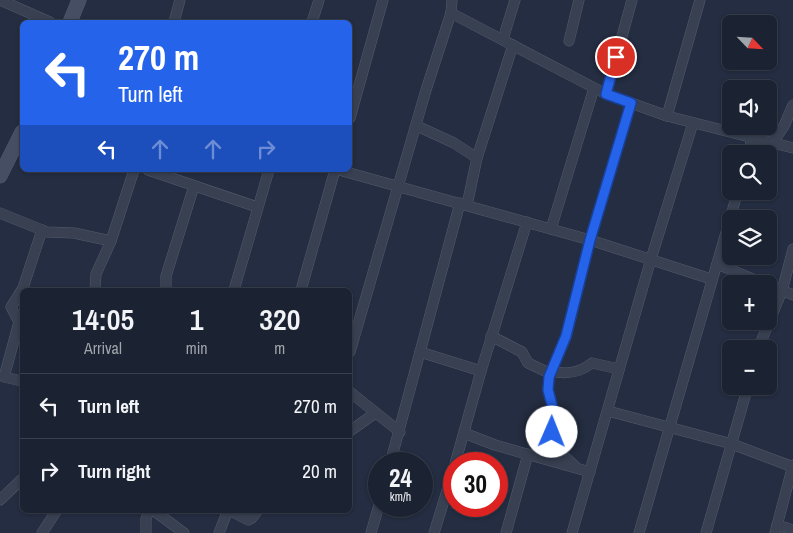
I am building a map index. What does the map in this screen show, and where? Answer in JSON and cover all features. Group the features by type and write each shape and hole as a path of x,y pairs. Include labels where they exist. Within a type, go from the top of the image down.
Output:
{"street":[{"path":"0,0 45,20"},
{"path":"71,20 79,0"},
{"path":"175,20 180,0"},
{"path":"313,20 319,0"},
{"path":"352,111 383,0"},
{"path":"352,345 451,13 452,0"},
{"path":"502,39 515,0"},
{"path":"569,41 579,0"},
{"path":"606,94 632,0"},
{"path":"667,116 700,0"},
{"path":"451,13 606,94 693,124 793,148"},
{"path":"394,452 420,352 477,158 513,45"},
{"path":"551,229 594,88"},
{"path":"576,467 551,444 553,409 548,384 566,336 590,240 631,103"},
{"path":"772,144 784,126 793,104"},
{"path":"572,533 693,124"},
{"path":"417,126 454,143 477,158"},
{"path":"0,176 20,136"},
{"path":"750,145 752,139"},
{"path":"95,288 96,274 111,241 133,172"},
{"path":"155,172 190,182 194,186 257,207"},
{"path":"235,288 268,172"},
{"path":"302,288 336,172"},
{"path":"344,172 590,240 711,279"},
{"path":"166,288 166,276 194,186"},
{"path":"639,533 735,200"},
{"path":"0,213 55,234 90,236 111,241"},
{"path":"458,452 481,371 527,222"},
{"path":"23,288 42,230"},
{"path":"762,340 782,291 793,249"},
{"path":"717,264 743,275"},
{"path":"777,289 793,295"},
{"path":"20,293 11,307 19,322 4,377 20,381"},
{"path":"492,336 522,352 528,363 552,373 565,374 585,369 592,364 619,369"},
{"path":"420,352 481,371"},
{"path":"352,394 374,414 400,432"},
{"path":"706,533 746,395"},
{"path":"608,411 732,444 793,466 776,529 793,530"},
{"path":"352,430 374,414"},
{"path":"464,433 495,446 590,472"},
{"path":"506,533 528,454"},
{"path":"0,500 20,481"},
{"path":"434,533 443,504"},
{"path":"42,533 55,513"},
{"path":"146,533 146,518 149,513"},
{"path":"155,513 184,533"},
{"path":"219,533 228,513"},
{"path":"235,513 248,520 256,513"},
{"path":"371,533 376,517"}],"route":[{"path":"552,432 553,409 548,390 549,377 555,367 566,336 590,240 631,103 606,94 616,57"}]}
